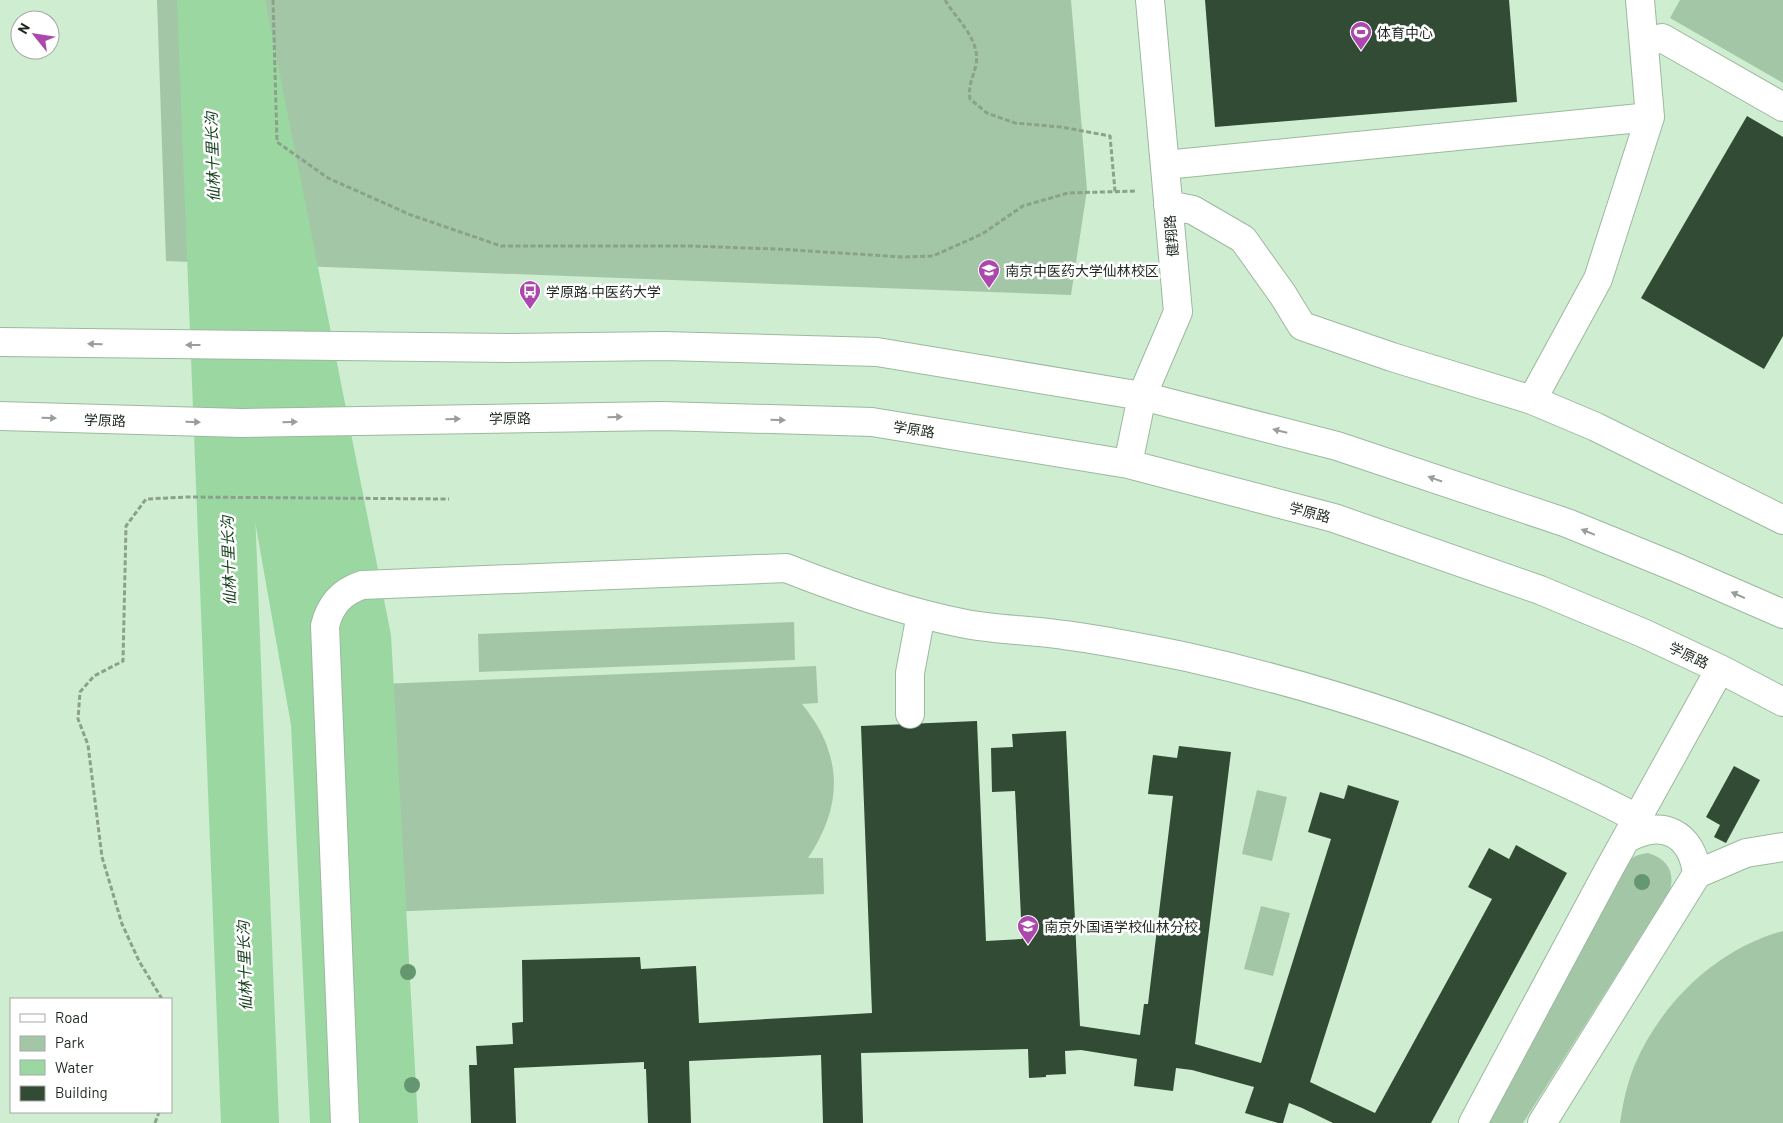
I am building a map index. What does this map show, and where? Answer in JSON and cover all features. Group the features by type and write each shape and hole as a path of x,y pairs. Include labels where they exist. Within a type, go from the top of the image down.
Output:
{"street":[{"name":"健翔路","path":"1128,464 1142,396 1178,312 1150,0"},
{"path":"1532,400 1598,278 1650,117 1640,0"},
{"path":"1644,43 1662,38 1783,108"},
{"path":"1167,186 1650,117"},
{"path":"1167,186 1193,210 1243,239 1283,295 1302,326 1392,357 1532,400 1596,427 1783,520"},
{"path":"0,342 500,348 664,346 877,352 1142,396 1337,446 1557,520 1675,567 1783,614"},
{"name":"学原路","path":"0,416 241,423 663,416 872,422 1128,464 1334,518 1540,590 1643,633 1720,669 1783,702"},
{"path":"345,1123 325,626 333,604 341,595 362,585 786,568 830,586 921,614 968,624 1065,635 1186,657 1318,690 1490,749 1553,776 1631,828 1641,831 1654,829 1666,831 1677,836 1688,846 1695,859 1697,874"},
{"path":"910,714 910,673 921,614"},
{"path":"1473,1123 1631,828 1720,669"},
{"path":"1542,1123 1697,874 1746,853 1783,847"}],"path":[{"path":"273,0 278,142 328,178 411,215 501,246 682,246 777,249 903,258 933,256 982,234 1022,206 1068,193 1167,186"},
{"path":"945,0 970,34 977,54 976,65 969,88 970,99 987,113 1015,123 1061,126 1110,136 1115,191"},
{"path":"161,998 122,924 102,857 88,745 78,720 80,692 94,676 123,661 126,526 146,499 186,497 449,499"}],"green space":[{"path":"157,0 1071,0 1087,190 1071,295 166,261"},
{"path":"1680,0 1783,0 1783,83 1670,18"},
{"path":"794,622 795,660 479,672 478,634"},
{"path":"816,666 818,703 802,704 816,723 825,742 834,780 833,799 828,819 820,838 808,858 823,858 824,894 386,912 381,684"},
{"path":"1257,790 1287,797 1272,861 1242,854"},
{"path":"1648,853 1665,862 1668,867 1671,877 1670,890 1523,1123 1487,1123 1625,864 1635,856"},
{"path":"1261,906 1290,913 1273,976 1244,969"},
{"path":"1783,931 1783,1123 1620,1123 1626,1093 1635,1064 1646,1041 1676,999 1714,965 1736,951 1759,939"}],"water":[{"path":"187,0 265,0 391,635 418,1123 310,1123 291,725 250,493"}],"building":[{"name":"体育中心","path":"1205,0 1509,0 1517,102 1215,127"},
{"path":"1747,116 1783,137 1783,336 1764,369 1641,298"},
{"path":"977,721 986,941 1022,939 1015,791 992,792 991,748 1013,747 1012,734 1066,731 1080,1026 1140,1035 1144,1004 1148,1004 1173,796 1148,794 1153,755 1177,758 1179,746 1231,752 1195,1044 1261,1063 1331,839 1308,832 1320,792 1344,799 1348,785 1399,801 1310,1082 1375,1113 1492,899 1468,887 1489,848 1509,859 1516,845 1567,873 1431,1123 1333,1123 1289,1103 1283,1123 1278,1123 1245,1113 1254,1087 1192,1070 1176,1068 1173,1091 1134,1086 1137,1059 1081,1050 1065,1051 1066,1074 1029,1078 1028,1049 861,1053 863,1123 823,1123 821,1055 689,1061 691,1123 648,1123 646,1069 644,1069 644,1062 514,1068 516,1123 471,1123 469,1065 477,1065 476,1046 513,1044 512,1023 523,1022 522,960 640,957 641,969 696,966 699,1023 872,1013 861,726"},
{"path":"1734,766 1760,780 1726,843 1714,837 1720,825 1706,817"}],"waterway":[{"name":"仙林十里长沟","path":"206,0 250,1123"}],"place":[{"name":"体育中心","path":"1361,51"},
{"name":"南京中医药大学仙林校区","path":"989,289"},
{"name":"学原路·中医药大学","path":"530,310"},
{"name":"南京外国语学校仙林分校","path":"1028,945"}]}
